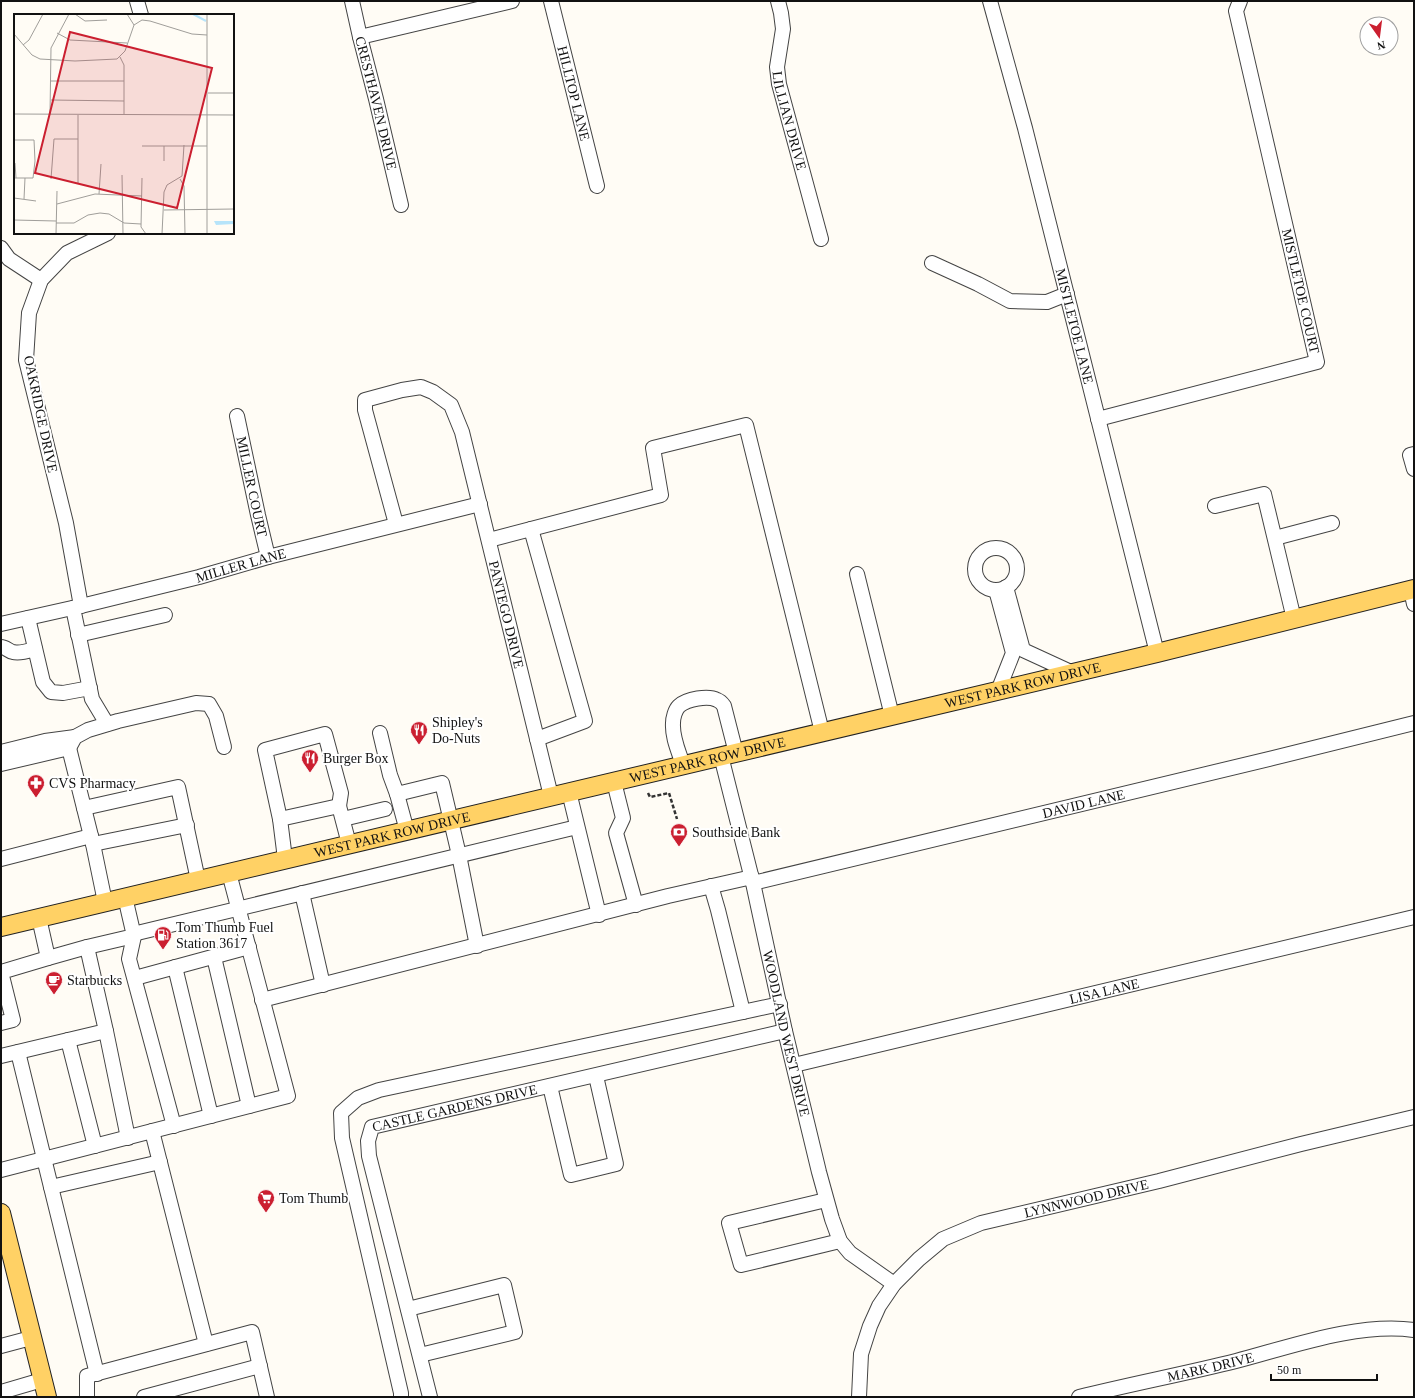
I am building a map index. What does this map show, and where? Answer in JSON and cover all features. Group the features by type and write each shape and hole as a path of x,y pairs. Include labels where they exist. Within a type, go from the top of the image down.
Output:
{"main road":[{"name":"WEST PARK ROW DRIVE","path":"1,927 1157,653 1294,619 1413,595"},
{"path":"1,1213 44,1389"}],"street":[{"path":"137,1 141,14"},
{"name":"CRESTHAVEN DRIVE","path":"352,1 401,205"},
{"path":"360,37 512,1"},
{"name":"HILLTOP LANE","path":"551,1 597,186"},
{"name":"LILLIAN DRIVE","path":"778,1 783,29 777,67 779,84 821,239"},
{"name":"MISTLETOE LANE","path":"990,1 1025,128 1157,653"},
{"name":"MISTLETOE COURT","path":"1098,419 1317,362 1236,11 1240,1"},
{"name":"OAKRIDGE DRIVE","path":"106,234 67,253 41,280 29,313 26,360 66,523 77,607 78,635 92,699 107,724"},
{"path":"1,248 9,259 41,280"},
{"path":"932,263 978,284 1010,301 1047,302 1067,294"},
{"name":"PANTEGO DRIVE","path":"396,524 387,497 365,410 365,400 402,390 421,387 433,392 451,405 462,432 551,796"},
{"name":"MILLER COURT","path":"237,416 268,557"},
{"path":"489,540 661,495 653,448 746,425 822,732"},
{"path":"1414,454 1410,455 1414,469"},
{"path":"1215,506 1264,494 1294,619"},
{"name":"MILLER LANE","path":"1,624 199,577 268,557 480,504"},
{"path":"1275,538 1332,523"},
{"path":"531,529 585,721 537,738"},
{"path":"857,574 892,716"},
{"path":"998,690 1018,652 1001,589"},
{"path":"78,635 166,615"},
{"path":"28,618 43,682 51,692 63,693 90,688"},
{"path":"1,647 5,647 11,652 20,653 35,649"},
{"path":"1018,652 1073,673"},
{"path":"683,765 674,739 673,723 676,711 680,706 689,701 704,698 716,699 724,706 729,754"},
{"path":"1,764 72,742 88,730 107,724 196,703 209,704 216,716 224,747"},
{"name":"DAVID LANE","path":"262,1000 711,886 752,880 1265,760 1414,723"},
{"path":"285,859 280,819 264,750 325,734 341,793 341,813 349,844"},
{"path":"380,734 390,775 407,831"},
{"path":"1,752 45,742 72,742"},
{"path":"72,742 84,808 105,902"},
{"name":"WOODLAND WEST DRIVE","path":"729,754 752,880 826,1200 840,1241 850,1253 894,1284"},
{"path":"614,782 623,818 616,833 636,905"},
{"path":"397,794 442,783 450,820 460,855 477,946"},
{"path":"84,808 178,787 198,880"},
{"path":"569,792 599,915"},
{"path":"280,819 386,809"},
{"path":"1,858 92,840 187,825"},
{"path":"1,1023 13,1020 1,972 87,947 238,908 577,827"},
{"path":"1,1170 288,1096 229,873"},
{"path":"711,886 743,1012"},
{"path":"302,893 323,985"},
{"path":"126,897 133,935 129,958 174,1126"},
{"name":"LISA LANE","path":"794,1066 1414,917"},
{"path":"39,918 48,958"},
{"path":"87,947 128,1138"},
{"path":"134,978 249,947"},
{"path":"214,957 249,1106"},
{"path":"175,967 211,1116"},
{"path":"401,1397 402,1393 342,1138 341,1113 358,1098 379,1090 780,1004"},
{"path":"1,1056 106,1031"},
{"name":"CASTLE GARDENS DRIVE","path":"430,1397 369,1156 368,1141 372,1127 786,1031"},
{"path":"68,1040 95,1146"},
{"path":"18,1052 97,1374"},
{"path":"550,1086 571,1175 616,1164 596,1076"},
{"name":"LYNNWOOD DRIVE","path":"859,1397 861,1354 870,1326 879,1306 894,1284 919,1259 943,1239 981,1223 1159,1181 1301,1144 1414,1117"},
{"path":"152,1131 206,1344"},
{"path":"51,1187 160,1162"},
{"path":"826,1200 729,1223 741,1265 840,1241"},
{"path":"408,1308 504,1284 515,1332 420,1355"},
{"name":"MARK DRIVE","path":"1079,1397 1235,1361 1339,1334 1396,1327 1414,1330"},
{"path":"87,1397 87,1376 252,1332 267,1397"},
{"path":"1,1346 31,1338"},
{"path":"144,1397 186,1392 260,1366"},
{"path":"1,1392 44,1389"}],"path":[{"path":"648,793 650,798 669,793 677,819"}],"place":[{"name":"Shipley's Do-Nuts","path":"419,745"},
{"name":"Burger Box","path":"310,773"},
{"name":"CVS Pharmacy","path":"36,798"},
{"name":"Southside Bank","path":"679,847"},
{"name":"Tom Thumb Fuel Station 3617","path":"163,950"},
{"name":"Starbucks","path":"54,995"},
{"name":"Tom Thumb","path":"266,1213"}]}
